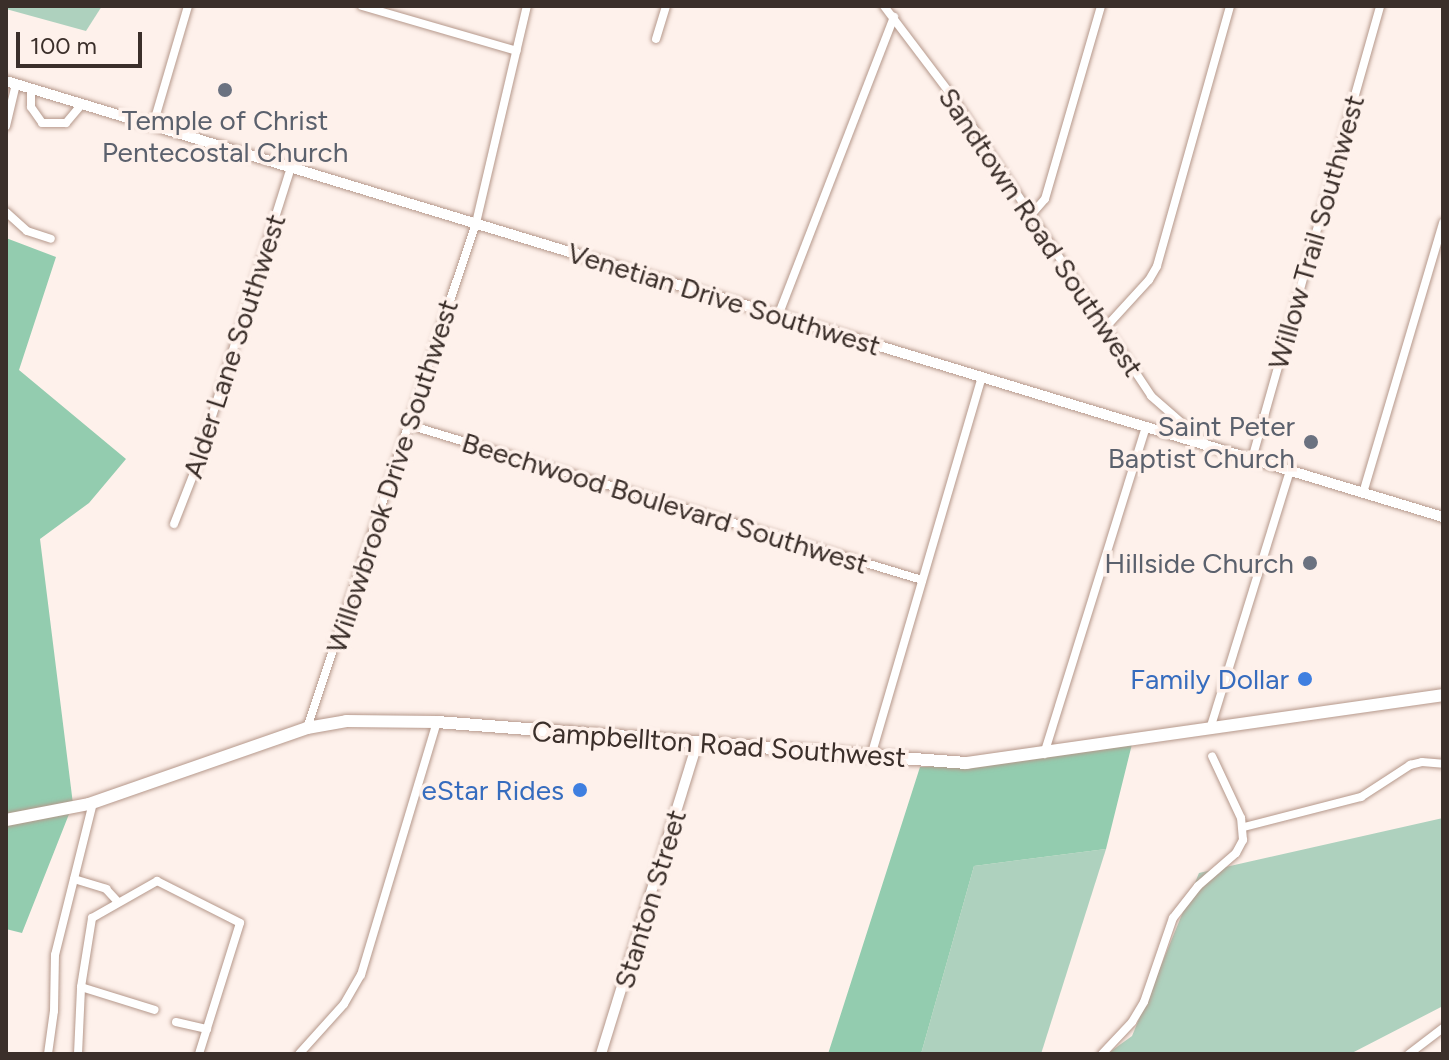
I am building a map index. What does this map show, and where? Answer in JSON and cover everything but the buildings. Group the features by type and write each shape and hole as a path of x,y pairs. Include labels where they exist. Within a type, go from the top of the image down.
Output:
{"main road":[{"name":"Campbellton Road Southwest","path":"6,820 93,803 307,728 372,719 966,763 1044,755 1443,695"}],"street":[{"path":"153,125 188,6"},
{"path":"362,6 517,51"},
{"name":"Willowbrook Drive Southwest","path":"307,728 476,223 527,6"},
{"path":"656,39 666,6"},
{"name":"Sandtown Road Southwest","path":"884,6 1031,215 1151,396 1210,446"},
{"path":"1031,215 1045,199 1101,6"},
{"path":"1105,328 1149,280 1157,266 1230,6"},
{"name":"Willow Trail Southwest","path":"1252,459 1380,6"},
{"path":"778,316 894,17"},
{"path":"6,126 11,82"},
{"name":"Venetian Drive Southwest","path":"11,82 1443,517"},
{"path":"31,88 31,107 42,123 66,123 82,104"},
{"name":"Alder Lane Southwest","path":"174,524 199,458 291,167"},
{"path":"6,212 27,231 51,239"},
{"path":"1363,493 1443,223"},
{"path":"871,756 982,377"},
{"name":"Beechwood Boulevard Southwest","path":"409,425 922,580"},
{"path":"1044,755 1146,427"},
{"path":"1209,730 1290,471"},
{"path":"299,1054 344,1004 361,975 437,722"},
{"name":"Stanton Street","path":"601,1054 697,743"},
{"path":"1102,1054 1132,1022 1144,1002 1173,918 1198,886 1236,853 1244,827 1212,756"},
{"path":"1244,827 1272,817 1361,797 1410,765 1422,762 1443,764"},
{"path":"48,1054 54,1011 55,955 93,803"},
{"path":"74,879 106,889 118,902"},
{"path":"78,1054 81,987 92,918 157,881 240,923 199,1054"},
{"path":"81,987 155,1010"},
{"path":"176,1022 207,1029"},
{"path":"1409,1054 1443,1028"}],"green space":[{"path":"6,6 102,6 86,31 6,9"},
{"path":"6,238 56,257 19,370 126,459 89,503 40,539 73,804 22,933 6,929"},
{"path":"1133,740 1106,849 974,866 921,1054 828,1054 920,767 985,764"},
{"path":"1443,818 1443,1006 1350,1054 1107,1054 1132,1036 1199,873"},
{"path":"1106,849 1041,1054 921,1054 974,866"}],"place":[{"name":"Temple of Christ Pentecostal Church","path":"225,90"},
{"name":"Saint Peter Baptist Church","path":"1311,442"},
{"name":"Hillside Church","path":"1310,563"},
{"name":"Family Dollar","path":"1305,679"},
{"name":"eStar Rides","path":"580,790"}]}
